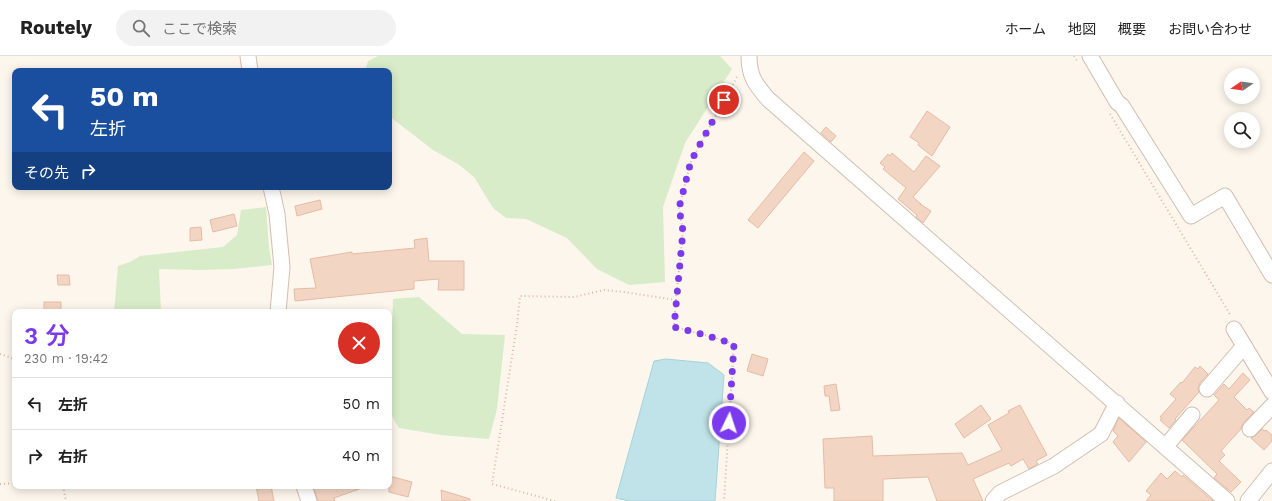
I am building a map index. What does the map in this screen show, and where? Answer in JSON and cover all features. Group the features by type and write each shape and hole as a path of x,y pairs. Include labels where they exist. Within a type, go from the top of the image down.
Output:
{"street":[{"path":"248,56 250,68"},
{"path":"1084,59 1117,102 1122,106 1191,216 1225,196 1272,275"},
{"path":"749,62 752,78 768,99 1117,403 1227,501"},
{"path":"272,190 277,214 282,266 278,309"},
{"path":"1234,329 1272,392"},
{"path":"1207,389 1244,346"},
{"path":"993,501 1000,494 1054,466 1101,434 1117,403"},
{"path":"1250,429 1272,406"},
{"path":"1166,446 1192,415"},
{"path":"1248,501 1272,471"},
{"path":"305,489 309,501"}],"path":[{"path":"1074,56 1084,59"},
{"path":"724,501 734,344 674,327 683,231 679,208 691,161 737,76 749,62"},
{"path":"1109,113 1233,320 1234,329"},
{"path":"554,501 492,484 517,325 520,296 574,296 604,290 676,300"},
{"path":"0,354 12,358"},
{"path":"0,484 12,483"},
{"path":"64,489 66,501"}],"green space":[{"path":"378,56 720,56 732,69 685,143 663,207 665,282 629,285 597,269 567,238 526,219 506,218 493,208 474,177 458,164 433,150 392,118 392,68 366,68 368,61"},
{"path":"266,207 269,248 272,265 234,269 159,269 161,309 114,309 118,266 130,262 140,256 223,247 237,235 241,210"},
{"path":"419,297 462,334 505,335 497,409 489,439 441,435 399,428 392,416 393,299"}],"water":[{"path":"666,359 708,363 724,375 715,501 629,501 616,498 654,361"}],"building":[{"path":"927,111 950,127 932,156 918,145 919,143 910,137"},
{"path":"826,127 836,136 831,142 821,133"},
{"path":"804,152 814,161 758,228 748,220"},
{"path":"892,153 914,172 926,156 940,166 913,197 920,204 931,211 923,223 916,217 917,215 898,199 906,188 883,169 885,167 880,163 888,154 890,156"},
{"path":"320,200 322,209 297,216 295,206"},
{"path":"234,214 237,226 213,232 210,220"},
{"path":"201,227 202,240 190,241 190,228"},
{"path":"427,238 429,261 464,261 464,290 438,290 439,279 414,281 414,289 295,301 294,289 316,288 310,259 352,252 352,254 415,248 414,240"},
{"path":"57,275 69,275 70,285 58,285"},
{"path":"44,302 61,302 61,309 44,309"},
{"path":"752,354 768,359 763,376 747,371"},
{"path":"1200,366 1208,374 1200,383 1198,388 1199,392 1169,428 1160,420 1162,418 1160,417 1176,399 1170,394 1181,382 1182,383 1195,367 1198,369"},
{"path":"1243,373 1250,380 1234,397 1247,410 1249,408 1254,412 1243,423 1241,429 1221,451 1225,455 1219,461 1241,482 1231,492 1214,478 1217,474 1182,440 1219,400 1214,395 1224,384 1229,389"},
{"path":"836,384 840,410 831,411 829,396 825,396 824,386"},
{"path":"981,405 991,419 964,438 955,424"},
{"path":"1020,405 1047,455 1036,461 1038,464 1029,469 1023,459 1011,466 1009,463 973,479 983,501 937,501 928,477 883,479 883,501 834,501 834,488 825,488 823,439 872,436 873,456 962,453 968,465 1002,450 988,425 1009,413 1008,411"},
{"path":"1119,418 1146,442 1129,462 1113,442 1118,436 1113,431"},
{"path":"1262,429 1265,431 1266,430 1272,435 1272,441 1264,450 1251,438"},
{"path":"1175,471 1182,477 1183,475 1213,501 1146,501 1151,495 1146,491 1161,473 1167,479"},
{"path":"392,477 412,482 408,497 389,492 389,489 392,489"},
{"path":"257,489 272,489 274,501 259,501"},
{"path":"314,489 359,489 334,498 335,501 318,501"},
{"path":"441,490 470,499 470,501 442,501"}],"route":[{"path":"724,100 691,161 679,208 683,231 674,327 734,344 729,423"}]}
